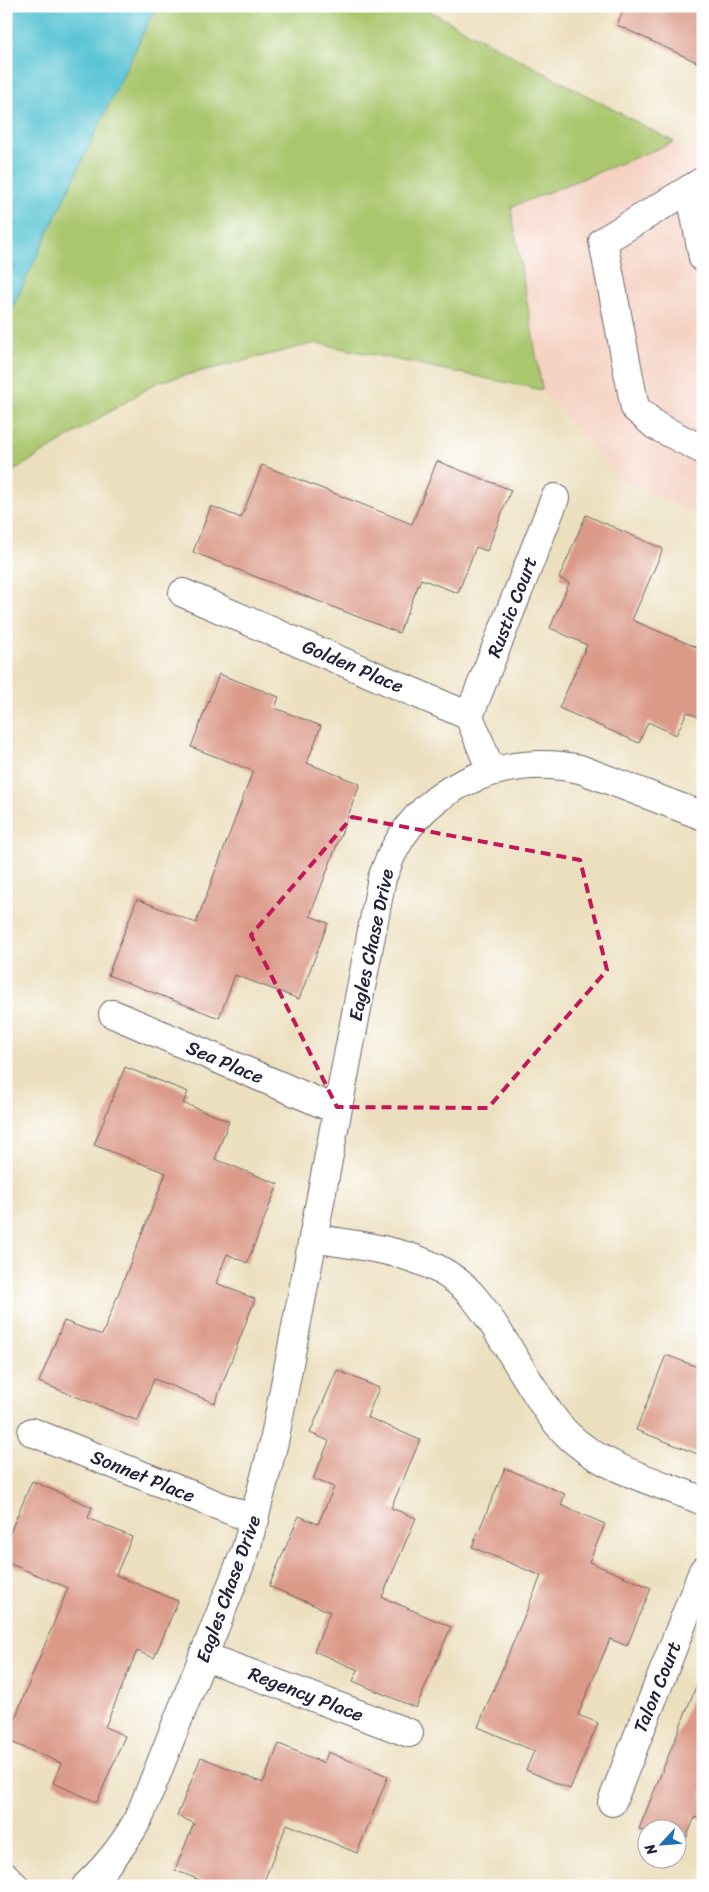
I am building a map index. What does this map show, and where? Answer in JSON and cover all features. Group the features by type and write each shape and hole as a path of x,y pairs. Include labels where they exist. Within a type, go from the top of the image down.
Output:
{"street":[{"path":"703,258 696,185 603,241 635,408 656,426 703,450"},
{"name":"Rustic Court","path":"469,716 555,498"},
{"name":"Golden Place","path":"183,594 469,716"},
{"path":"469,716 491,771"},
{"name":"Eagles Chase Drive","path":"86,1886 109,1864 132,1832 246,1550 255,1520 274,1442 382,878 395,849 415,820 442,795 475,777 491,771 528,764 563,765 580,769 703,816"},
{"name":"Sea Place","path":"113,1014 337,1110"},
{"path":"313,1238 399,1253 430,1264 456,1280 475,1298 554,1419 576,1442 601,1460 703,1501"},
{"name":"Sonnet Place","path":"32,1432 255,1520"},
{"name":"Talon Court","path":"612,1802 703,1571"},
{"name":"Regency Place","path":"203,1656 409,1733"},
{"path":"6,1877 15,1886"}],"highlighted area":[{"path":"352,817 580,860 607,970 488,1108 337,1107 251,935"}],"shaded area":[{"path":"674,142 703,153 703,517 621,480 542,390 511,207"}],"green space":[{"path":"6,6 420,6 674,142 511,207 542,390 316,343 158,382 10,473 6,472"}],"water":[{"path":"6,6 156,6 6,321"}],"building":[{"path":"625,6 694,6 703,10 703,65 617,25"},
{"path":"437,461 511,490 487,551 476,547 458,593 421,579 399,633 193,552 211,506 241,518 262,465 412,524"},
{"path":"586,515 663,549 632,620 703,650 703,719 687,712 676,735 648,722 639,743 559,708 587,645 550,628 569,583 559,578"},
{"path":"219,674 279,697 275,708 321,726 307,763 360,784 310,916 328,923 299,999 235,975 219,1018 108,975 137,899 196,923 253,771 191,747"},
{"path":"125,1067 188,1092 183,1103 229,1121 215,1159 278,1184 247,1263 227,1254 216,1283 255,1299 215,1403 154,1379 138,1421 39,1382 64,1321 102,1335 166,1173 94,1145"},
{"path":"666,1355 703,1369 703,1456 636,1430"},
{"path":"337,1370 379,1388 367,1417 420,1440 391,1508 416,1518 382,1597 451,1627 416,1708 353,1681 358,1670 314,1651 330,1612 269,1586 299,1516 318,1524 334,1487 313,1479 329,1441 310,1433"},
{"path":"505,1468 565,1494 561,1505 605,1524 589,1562 651,1588 627,1646 610,1639 578,1715 598,1723 570,1789 526,1770 534,1751 478,1727 541,1576 472,1547"},
{"path":"32,1481 92,1507 88,1518 132,1537 116,1575 178,1601 154,1658 137,1651 105,1727 125,1736 97,1802 53,1783 61,1763 6,1740 68,1588 6,1562 6,1542"},
{"path":"703,1669 703,1820 695,1817 686,1839 686,1820 643,1820"},
{"path":"279,1744 324,1763 328,1752 388,1776 357,1853 287,1824 262,1886 214,1886 175,1870 194,1823 177,1816 201,1757 263,1783"}]}
